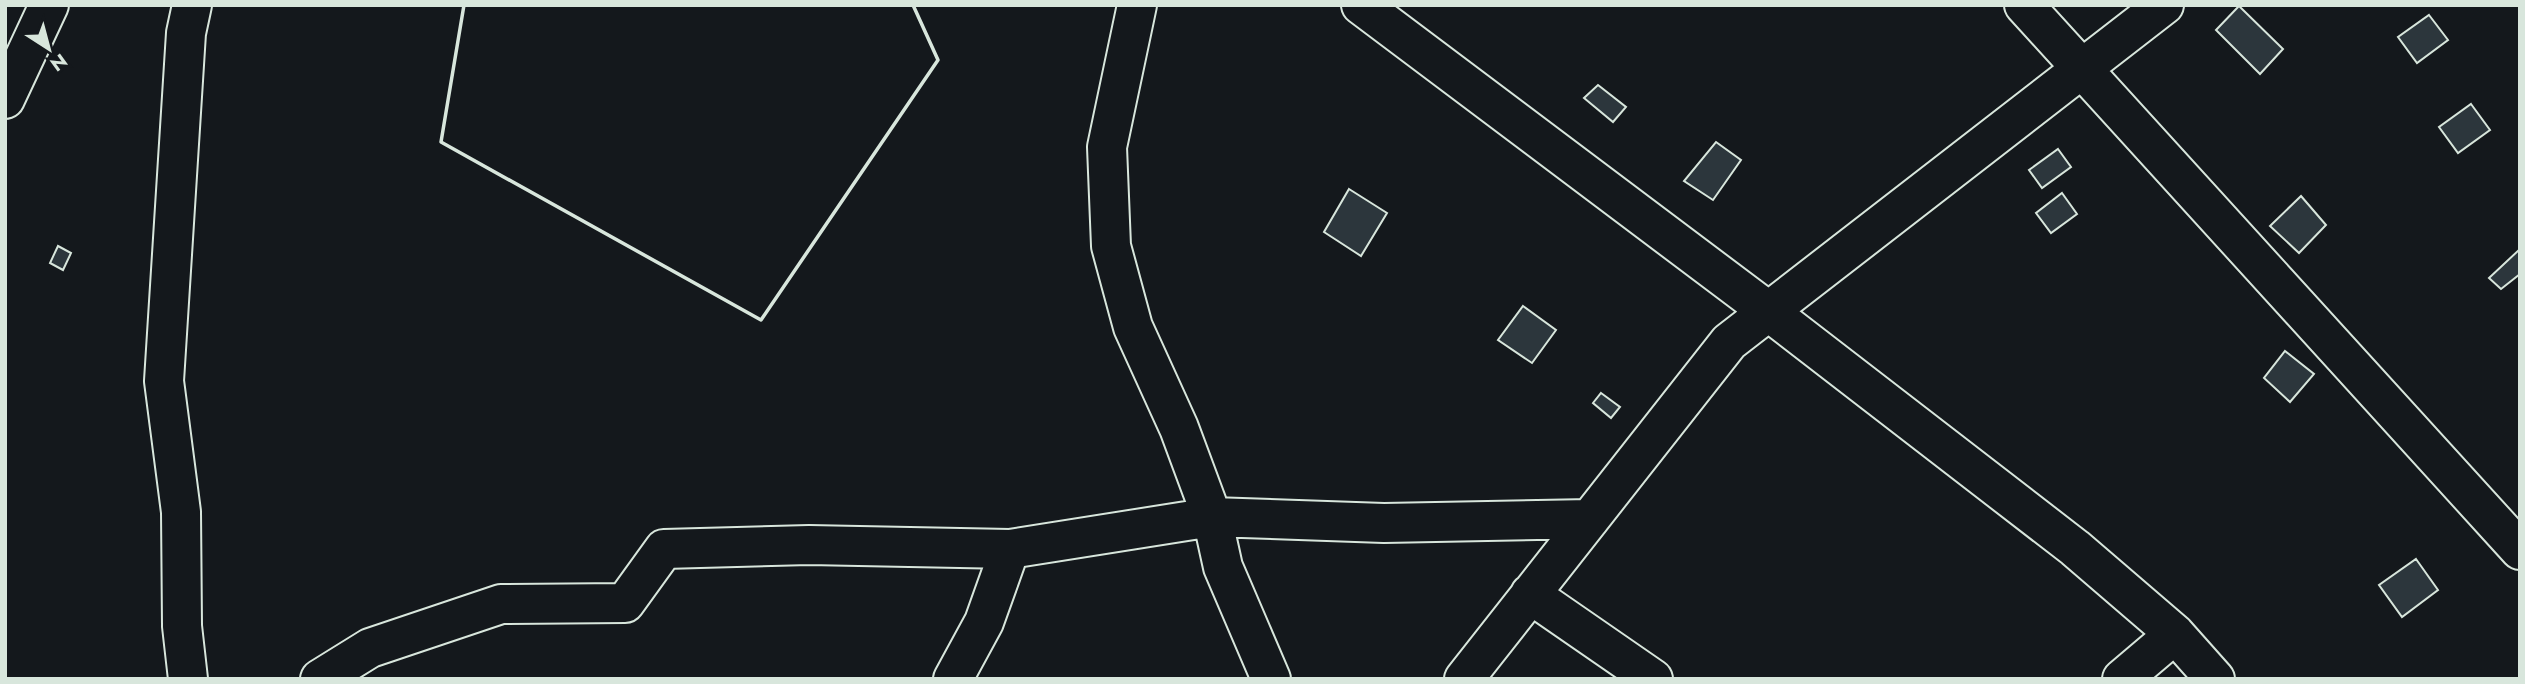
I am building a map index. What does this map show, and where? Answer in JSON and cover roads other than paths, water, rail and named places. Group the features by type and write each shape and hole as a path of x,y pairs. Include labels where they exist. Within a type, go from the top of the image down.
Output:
{"street":[{"path":"5,99 49,5"},
{"path":"188,679 182,626 181,512 164,381 186,33 192,5"},
{"path":"1137,5 1107,147 1111,246 1133,327 1179,428 1212,517 1223,566 1271,679"},
{"path":"1361,5 1768,311 2076,548 2175,634 2215,679"},
{"path":"2024,5 2520,550"},
{"path":"1464,679 1729,342 2164,5"},
{"path":"320,679 370,648 501,604 625,603 664,549 808,545 1010,549 1212,517 1384,523 1590,519"},
{"path":"953,679 984,622 1010,549"},
{"path":"1530,594 1653,679"},
{"path":"2122,679 2175,634"}]}
